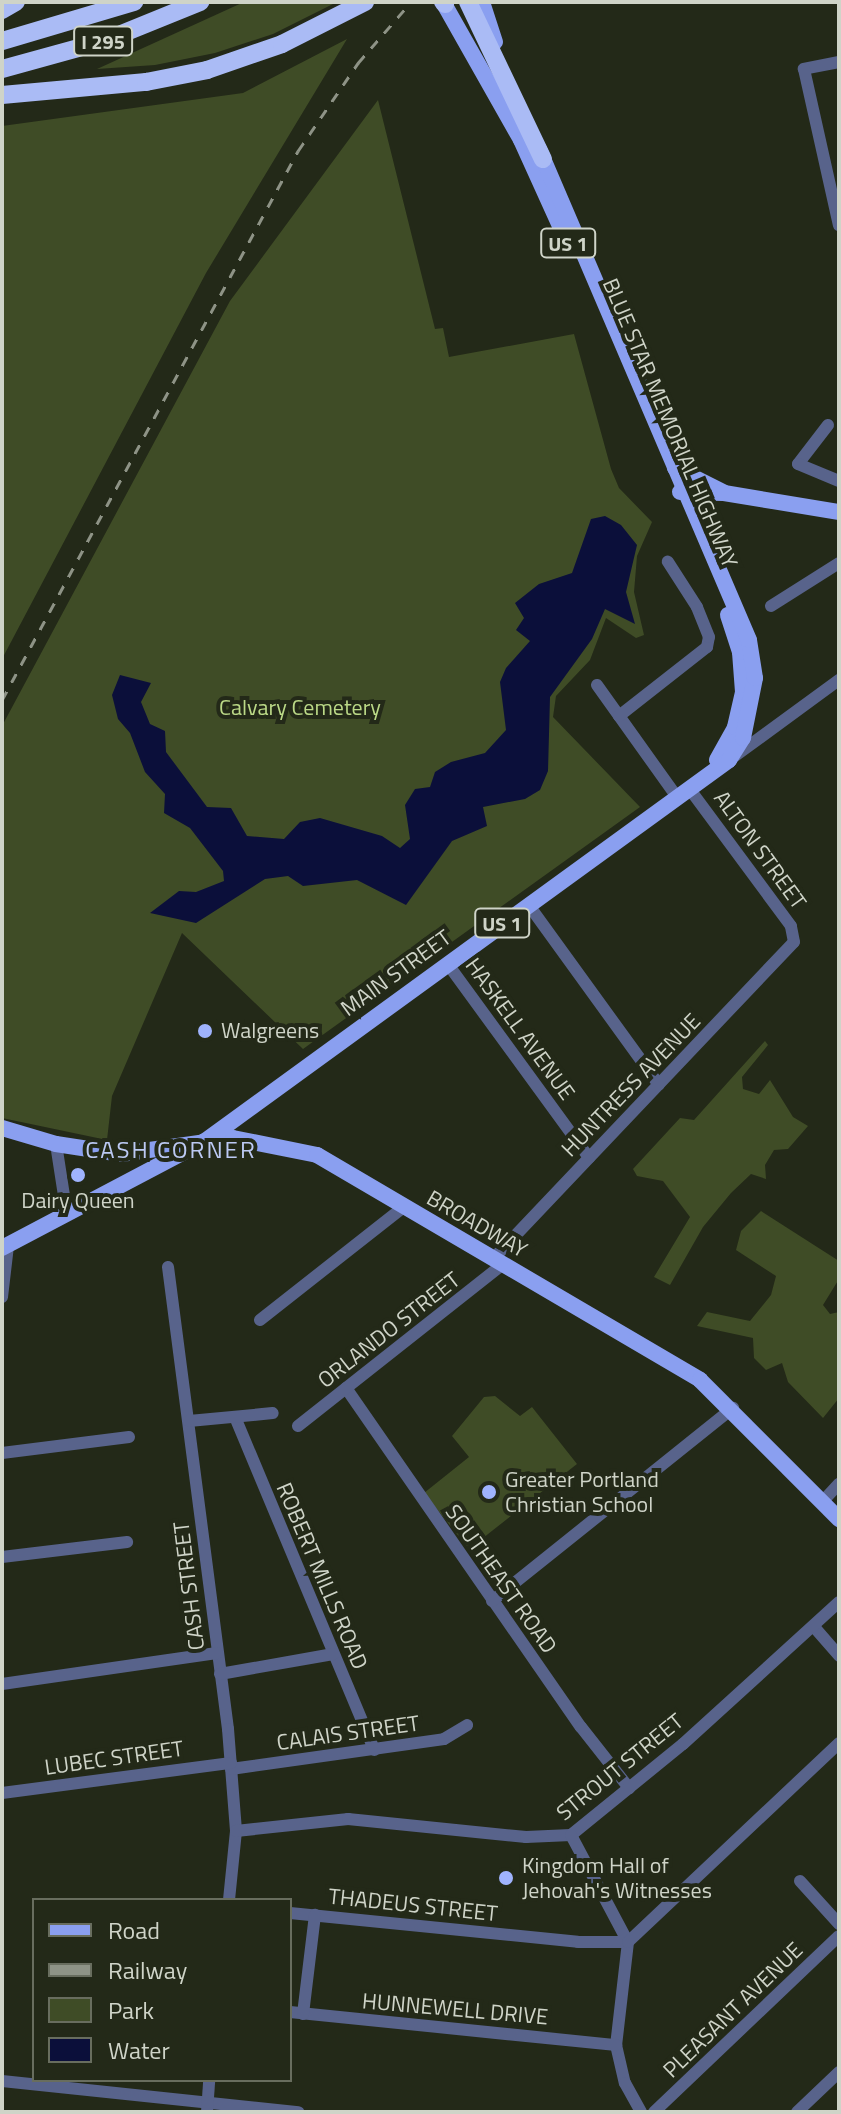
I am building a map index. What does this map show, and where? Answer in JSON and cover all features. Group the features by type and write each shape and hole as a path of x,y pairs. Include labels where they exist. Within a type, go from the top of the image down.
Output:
{"highway":[{"path":"2,10 16,2"},
{"name":"I 295","path":"2,41 134,2"},
{"name":"I 295","path":"2,69 104,41 200,2"},
{"path":"2,95 146,82 207,70 292,40 365,2"},
{"name":"US 1","path":"468,2 543,159"}],"main road":[{"name":"BLUE STAR MEMORIAL HIGHWAY","path":"482,2 543,159 675,468 680,492 729,618 743,679 730,738 688,789"},
{"name":"BLUE STAR MEMORIAL HIGHWAY","path":"444,3 544,188 754,659 749,720 729,760"},
{"path":"675,468 724,493"},
{"path":"680,492 724,493 839,512"},
{"name":"MAIN STREET","path":"5,1247 205,1141 729,760"},
{"name":"BROADWAY","path":"2,1128 56,1144 137,1154 233,1138 298,1147 405,1206 700,1380 733,1408 839,1519"},
{"name":"BROADWAY","path":"2,1134 28,1136"}],"street":[{"path":"839,62 804,69 839,225"},
{"path":"828,425 798,464 839,481"},
{"path":"619,716 707,647 709,637 697,607 668,562"},
{"path":"771,606 838,562"},
{"name":"MAIN STREET","path":"729,760 839,680"},
{"name":"ALTON STREET","path":"597,685 619,716 688,789 794,937"},
{"path":"528,904 659,1085"},
{"name":"HUNTRESS AVENUE","path":"498,1261 589,1158 791,948 794,937"},
{"name":"HASKELL AVENUE","path":"447,963 589,1158"},
{"path":"56,1144 67,1215"},
{"path":"260,1320 405,1206"},
{"path":"2,1297 5,1247"},
{"name":"ORLANDO STREET","path":"298,1426 498,1261"},
{"name":"CASH STREET","path":"168,1267 231,1766 236,1831 229,1898"},
{"name":"SOUTHEAST ROAD","path":"346,1388 492,1601 629,1788"},
{"path":"492,1601 733,1408"},
{"path":"189,1421 273,1413"},
{"name":"ROBERT MILLS ROAD","path":"235,1417 374,1750"},
{"path":"2,1453 129,1437"},
{"path":"822,1502 839,1484"},
{"path":"2,1557 127,1542"},
{"name":"STROUT STREET","path":"236,1831 348,1819 526,1837 571,1835 815,1628 839,1602"},
{"path":"815,1628 839,1656"},
{"path":"2,1684 217,1653"},
{"path":"220,1674 333,1654"},
{"name":"CALAIS STREET","path":"231,1766 444,1739 467,1725"},
{"path":"628,1942 839,1743"},
{"name":"LUBEC STREET","path":"2,1793 231,1766"},
{"path":"571,1835 628,1942 616,2045 625,2083 641,2112"},
{"path":"800,1881 839,1924"},
{"name":"THADEUS STREET","path":"292,1913 628,1942"},
{"path":"297,2013 315,1915"},
{"name":"PLEASANT AVENUE","path":"655,2112 839,1936"},
{"name":"HUNNEWELL DRIVE","path":"297,2013 616,2045"},
{"path":"797,2112 839,2072"},
{"path":"2,2081 207,2107 298,2112"},
{"path":"207,2107 209,2082"}],"green space":[{"path":"244,2 337,2 273,34 215,53 155,65 97,69"},
{"path":"347,39 206,273 2,659 2,126 243,93"},
{"name":"Calvary Cemetery","path":"378,100 435,329 443,328 449,357 574,334 611,469 619,488 652,522 637,556 634,592 644,635 636,638 606,618 590,660 556,696 553,717 640,807 303,1049 182,933 112,1096 107,1140 2,1118 2,726 230,301"},
{"path":"765,1041 768,1045 742,1077 743,1089 759,1094 770,1080 793,1117 808,1126 788,1149 774,1150 765,1165 766,1179 751,1174 731,1193 703,1227 670,1285 654,1277 690,1217 663,1181 637,1176 633,1169 680,1118 694,1120"},
{"path":"761,1211 839,1261 839,1279 823,1305 830,1314 839,1312 839,1398 823,1418 788,1382 782,1363 766,1370 754,1358 753,1338 697,1326 707,1312 750,1321 771,1295 776,1276 736,1250 741,1231"},
{"path":"495,1396 520,1416 532,1407 577,1464 469,1549 424,1493 469,1457 452,1436 484,1397"}],"water":[{"path":"605,516 621,525 637,545 626,592 635,624 605,609 592,639 550,697 548,771 540,790 525,799 483,807 487,826 452,841 406,905 357,880 303,886 288,876 265,879 196,923 150,913 179,891 196,892 224,881 223,871 190,828 164,813 165,794 145,772 130,733 118,719 112,695 120,675 151,683 141,702 150,724 165,731 166,752 207,807 231,808 247,836 284,839 300,822 320,818 382,836 400,848 410,839 405,805 415,789 430,787 435,772 451,762 485,753 506,730 500,682 506,668 530,641 516,630 524,618 515,603 539,584 572,573 591,519"}],"railway":[{"path":"2,700 298,151 358,63 411,2"}],"place":[{"name":"Walgreens","path":"205,1031"},
{"name":"Dairy Queen","path":"78,1175"},
{"name":"Greater Portland Christian School","path":"489,1492"},
{"name":"Kingdom Hall of Jehovah's Witnesses","path":"506,1878"}],"district":[{"name":"CASH CORNER","path":"171,1150"}]}
